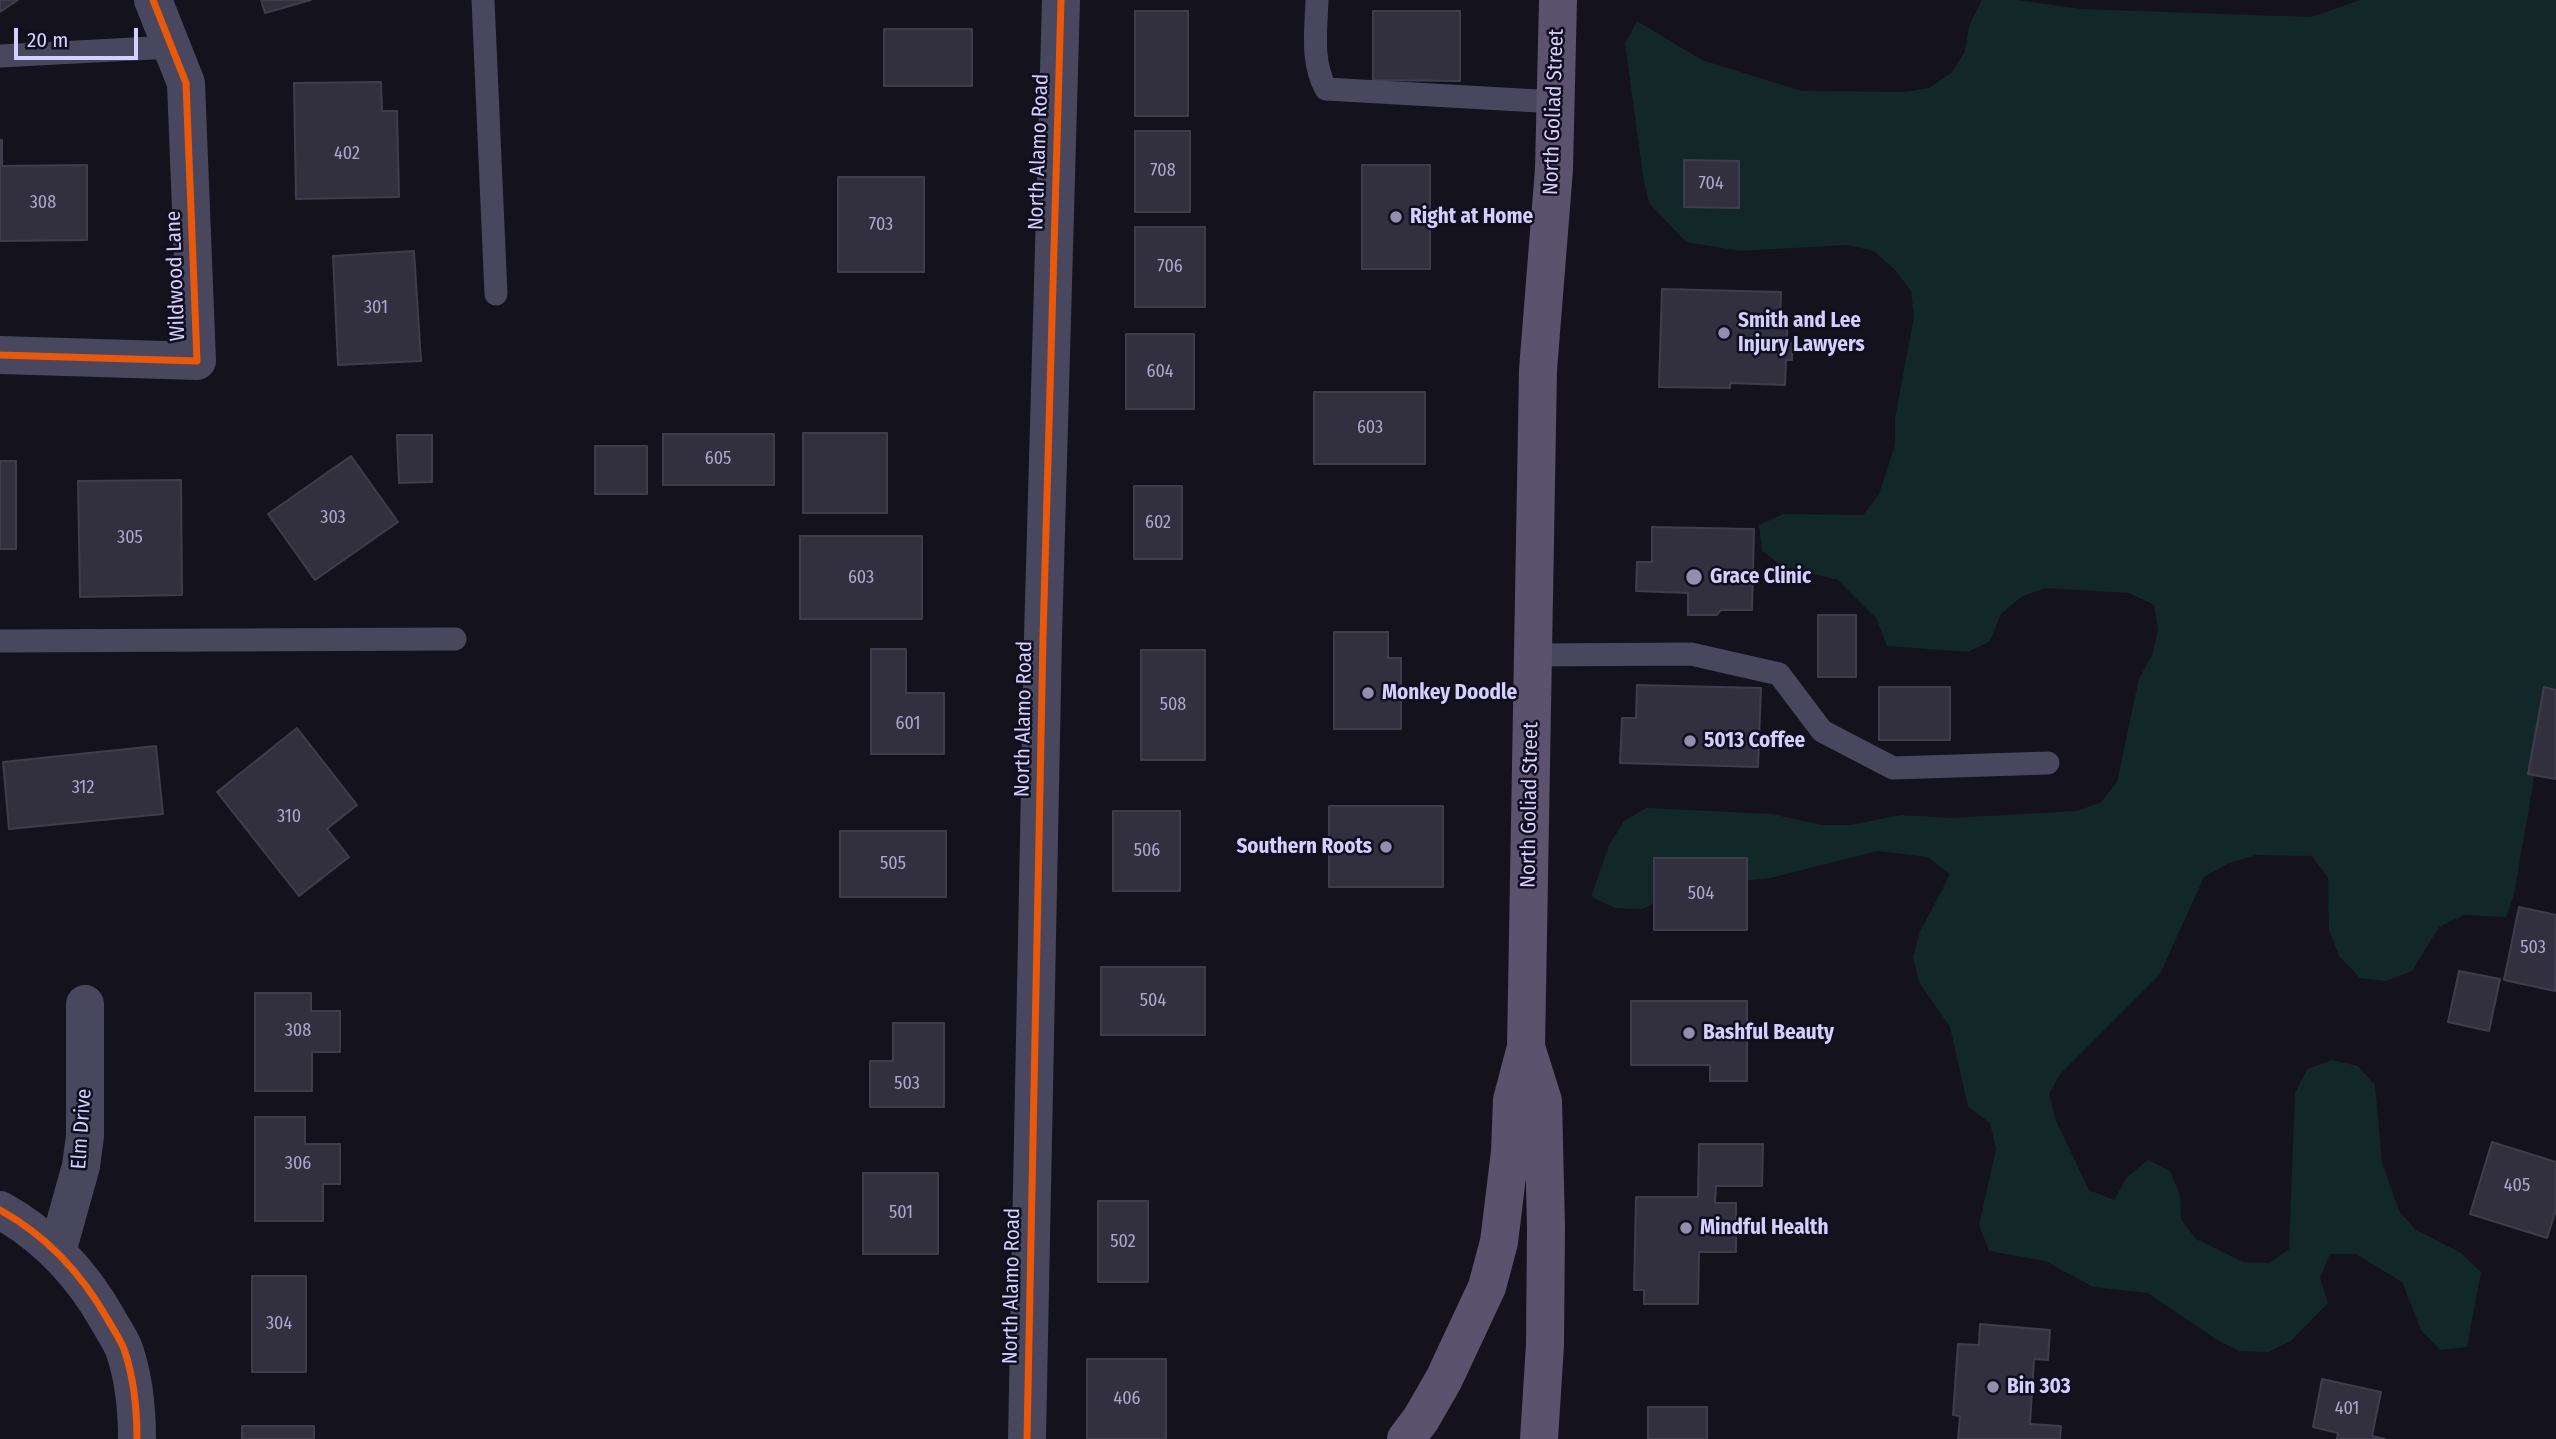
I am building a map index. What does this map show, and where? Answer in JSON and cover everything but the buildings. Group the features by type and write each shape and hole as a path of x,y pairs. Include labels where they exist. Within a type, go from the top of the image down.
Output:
{"main road":[{"name":"North Goliad Street","path":"1539,1439 1545,1332 1544,1101 1525,1047 1538,370 1554,169 1558,0"},
{"path":"1406,1439 1421,1419 1444,1378 1487,1287 1502,1228 1512,1100 1525,1047"}],"street":[{"name":"Wildwood Lane","path":"0,355 197,360 186,83 153,0"},
{"name":"North Alamo Road","path":"1027,1439 1042,665 1061,0"},
{"name":"Elm Drive","path":"57,1252 81,1166 85,1136 85,1004"},
{"path":"0,1210 39,1235 94,1296 123,1346 132,1377 137,1439"}],"lane":[{"path":"483,0 496,294"},
{"path":"1317,0 1315,57 1318,76 1326,89 1556,102"},
{"path":"0,56 171,47"},
{"path":"0,641 455,639"},
{"path":"1532,655 1691,654 1779,674 1822,731 1893,768 2048,763"}],"green space":[{"path":"1982,0 2017,0 2082,9 2311,17 2360,0 2556,0 2556,703 2546,708 2514,895 2506,917 2464,915 2439,927 2412,971 2386,981 2360,978 2339,956 2329,930 2328,878 2312,856 2256,855 2229,863 2204,877 2160,974 2061,1073 2049,1094 2056,1121 2089,1190 2114,1200 2127,1177 2148,1160 2170,1171 2180,1195 2181,1219 2196,1239 2243,1262 2269,1263 2289,1249 2295,1093 2307,1069 2332,1060 2358,1066 2375,1085 2382,1162 2399,1211 2416,1230 2461,1253 2481,1272 2467,1347 2440,1350 2421,1330 2402,1282 2356,1254 2330,1254 2320,1278 2328,1303 2291,1341 2268,1352 2239,1351 2214,1338 2148,1293 2093,1287 2045,1261 1989,1251 1979,1225 1996,1149 1990,1123 1968,1107 1950,1027 1919,982 1913,957 1920,932 1950,874 1928,857 1877,851 1771,878 1690,886 1642,909 1615,908 1591,897 1609,845 1624,821 1646,808 1772,814 1822,825 1850,825 1901,815 1950,818 2077,811 2101,802 2117,782 2139,678 2152,656 2158,630 2154,605 2129,593 2045,588 2021,597 2001,614 1990,641 1968,652 1887,646 1876,618 1838,580 1784,567 1762,551 1759,525 1783,514 1863,515 1879,494 1895,445 1895,418 1914,317 1911,291 1895,270 1874,251 1847,245 1740,251 1686,242 1649,203 1643,176 1625,43 1637,21 1702,60 1802,91 1905,92 1929,88 1951,73 1965,51 1969,26"}],"cycle path":[{"path":"0,355 197,361 186,83 153,0"},
{"path":"1027,1439 1043,637 1061,0"},
{"path":"0,1210 48,1244 75,1272 98,1303 122,1345 127,1360 136,1405 137,1439"}],"place":[{"name":"Right at Home","path":"1396,217"},
{"name":"Smith and Lee Injury Lawyers","path":"1724,333"},
{"name":"Grace Clinic","path":"1694,577"},
{"name":"Monkey Doodle","path":"1368,693"},
{"name":"5013 Coffee","path":"1690,741"},
{"name":"Southern Roots","path":"1386,847"},
{"name":"Bashful Beauty","path":"1689,1033"},
{"name":"Mindful Health","path":"1686,1228"},
{"name":"Bin 303","path":"1993,1387"}]}
